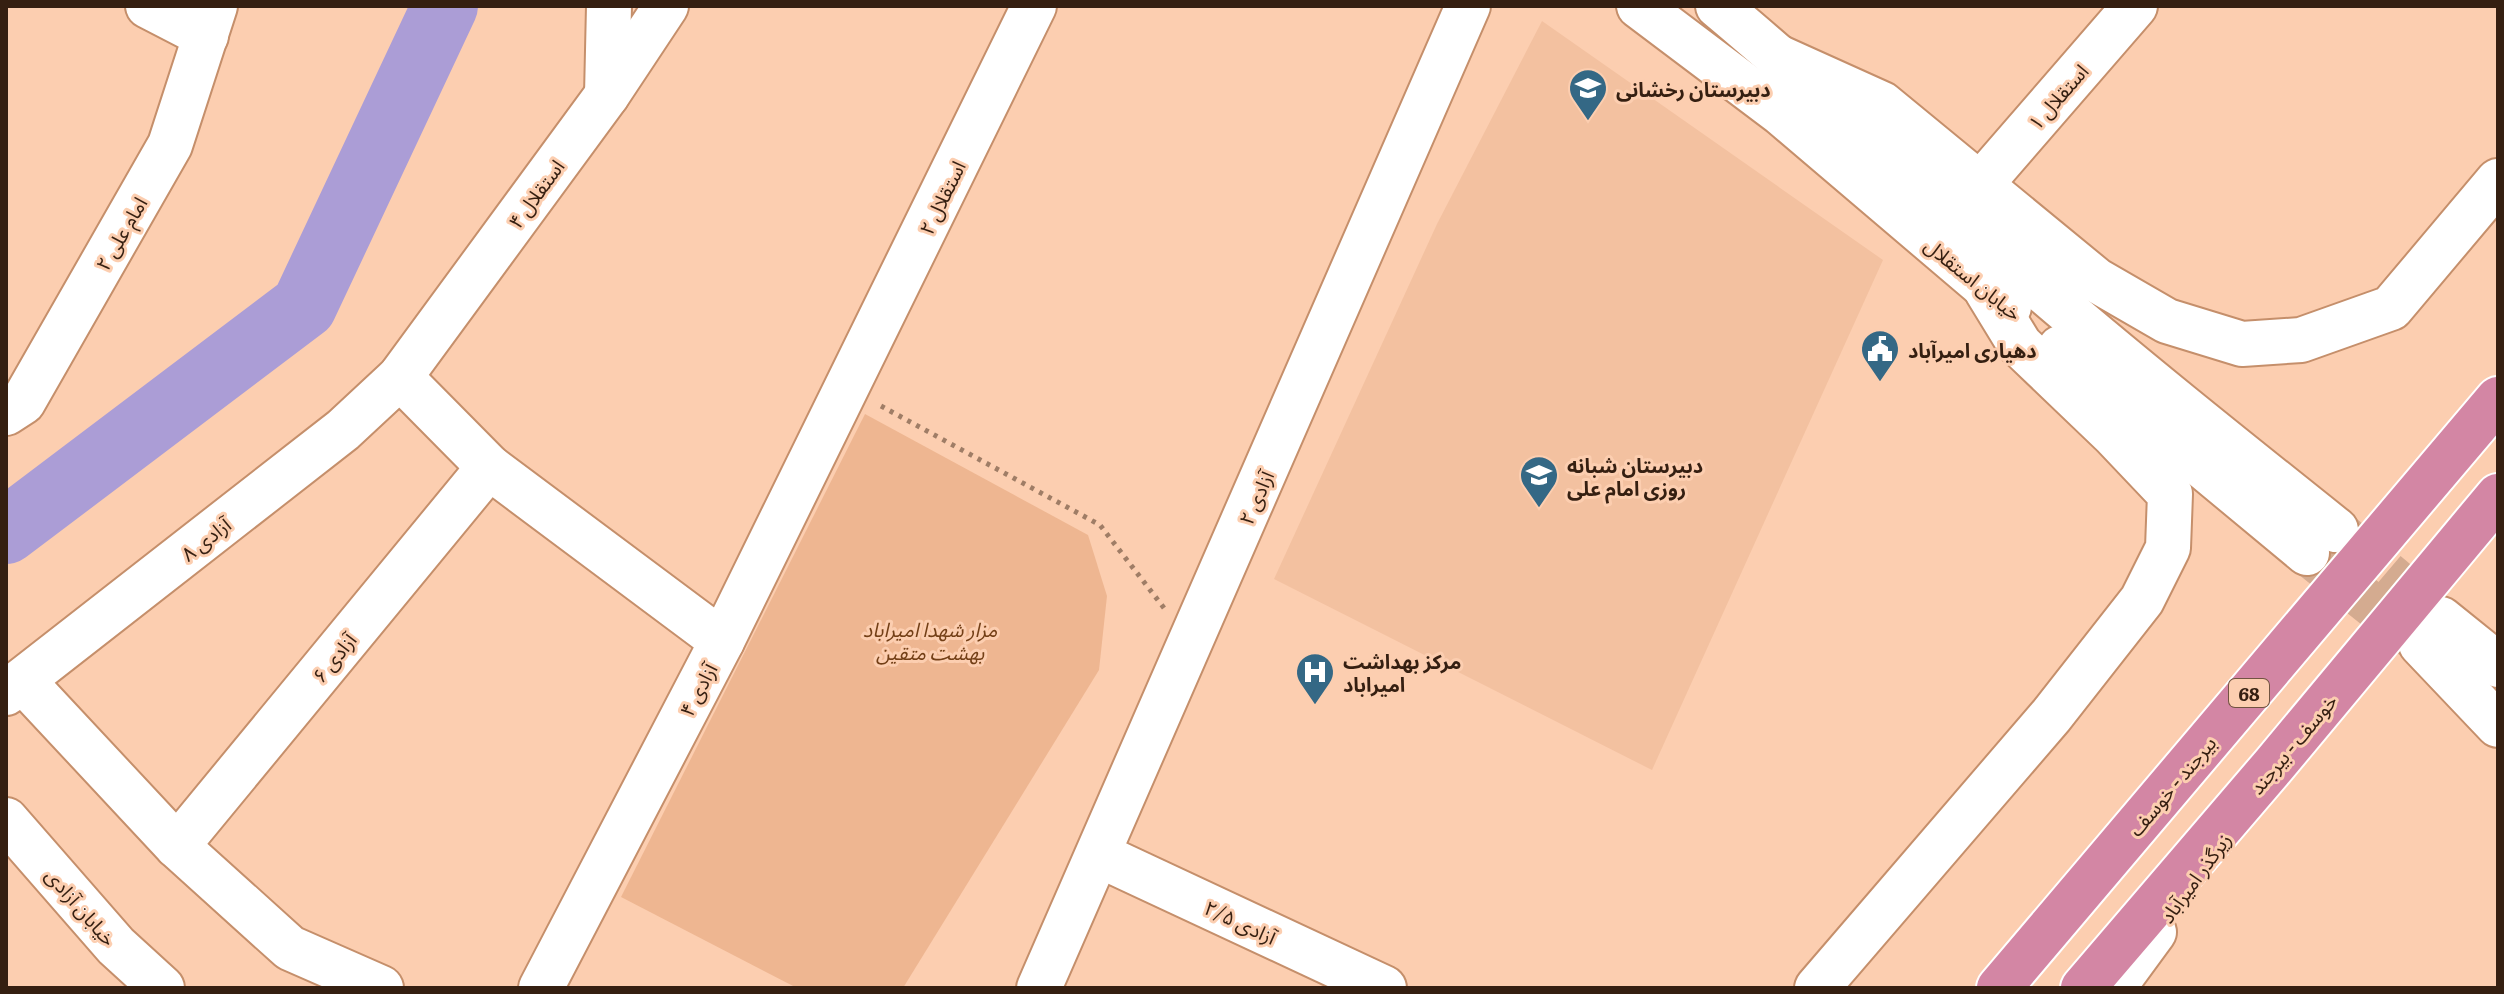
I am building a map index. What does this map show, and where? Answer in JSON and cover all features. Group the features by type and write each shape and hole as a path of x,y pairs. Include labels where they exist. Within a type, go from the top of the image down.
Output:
{"highway":[{"name":"بیرجند - خوسف","path":"1999,988 2498,399"},
{"name":"خوسف - بیرجند","path":"2083,988 2498,496"}],"street":[{"path":"148,6 211,21"},
{"path":"607,95 609,6"},
{"name":"استقلال ۴","path":"400,377 607,95 666,6"},
{"name":"استقلال ۲","path":"848,388 1034,6"},
{"name":"آزادی ۲","path":"1039,988 1468,6"},
{"name":"خیابان استقلال","path":"1639,6 1781,113 1987,291 2140,413 2322,542 2157,386 1718,6"},
{"name":"استقلال ۱","path":"1979,186 2135,6"},
{"name":"امام علی ۲","path":"6,413 23,402 170,145 211,21"},
{"path":"1780,58 1882,104 2096,280 2167,321 2242,344 2301,340 2391,308 2498,181"},
{"path":"1817,988 2051,716 2142,600 2168,548 2170,494 2020,345 1987,291"},
{"path":"400,377 489,467 722,641"},
{"name":"آزادی ۸","path":"15,687 343,430 400,377"},
{"name":"آزادی ۴","path":"541,988 722,641 848,388"},
{"name":"آزادی ۶","path":"177,846 489,467"},
{"path":"2498,665 2431,632 2498,725"},
{"path":"15,687 177,846 290,948 381,988"},
{"name":"زیرگذر امیرآباد","path":"2113,988 2274,765"},
{"name":"خیابان آزادی","path":"6,820 116,946 162,988"},
{"name":"آزادی ۲/۵","path":"1099,855 1384,988"}],"path":[{"path":"848,388 1100,525 1191,644"}],"shaded area":[{"name":"دبیرستان شبانه روزی امام علی","path":"1542,21 1883,260 1652,770 1274,579 1437,224"}],"green space":[{"name":"مزار شهدا امیراباد بهشت متقین","path":"865,414 1088,535 1107,596 1099,670 903,988 797,988 621,897"}],"waterway":[{"path":"6,531 304,306 445,6"}],"tunnel":[{"path":"2336,530 2441,619"},
{"path":"2307,553 2421,644"}],"place":[{"name":"دبیرستان رخشانی","path":"1588,122"},
{"name":"دهیاری امیرآباد","path":"1880,383"},
{"name":"دبیرستان شبانه روزی امام علی","path":"1539,509"},
{"name":"مرکز بهداشت امیراباد","path":"1315,706"}]}
